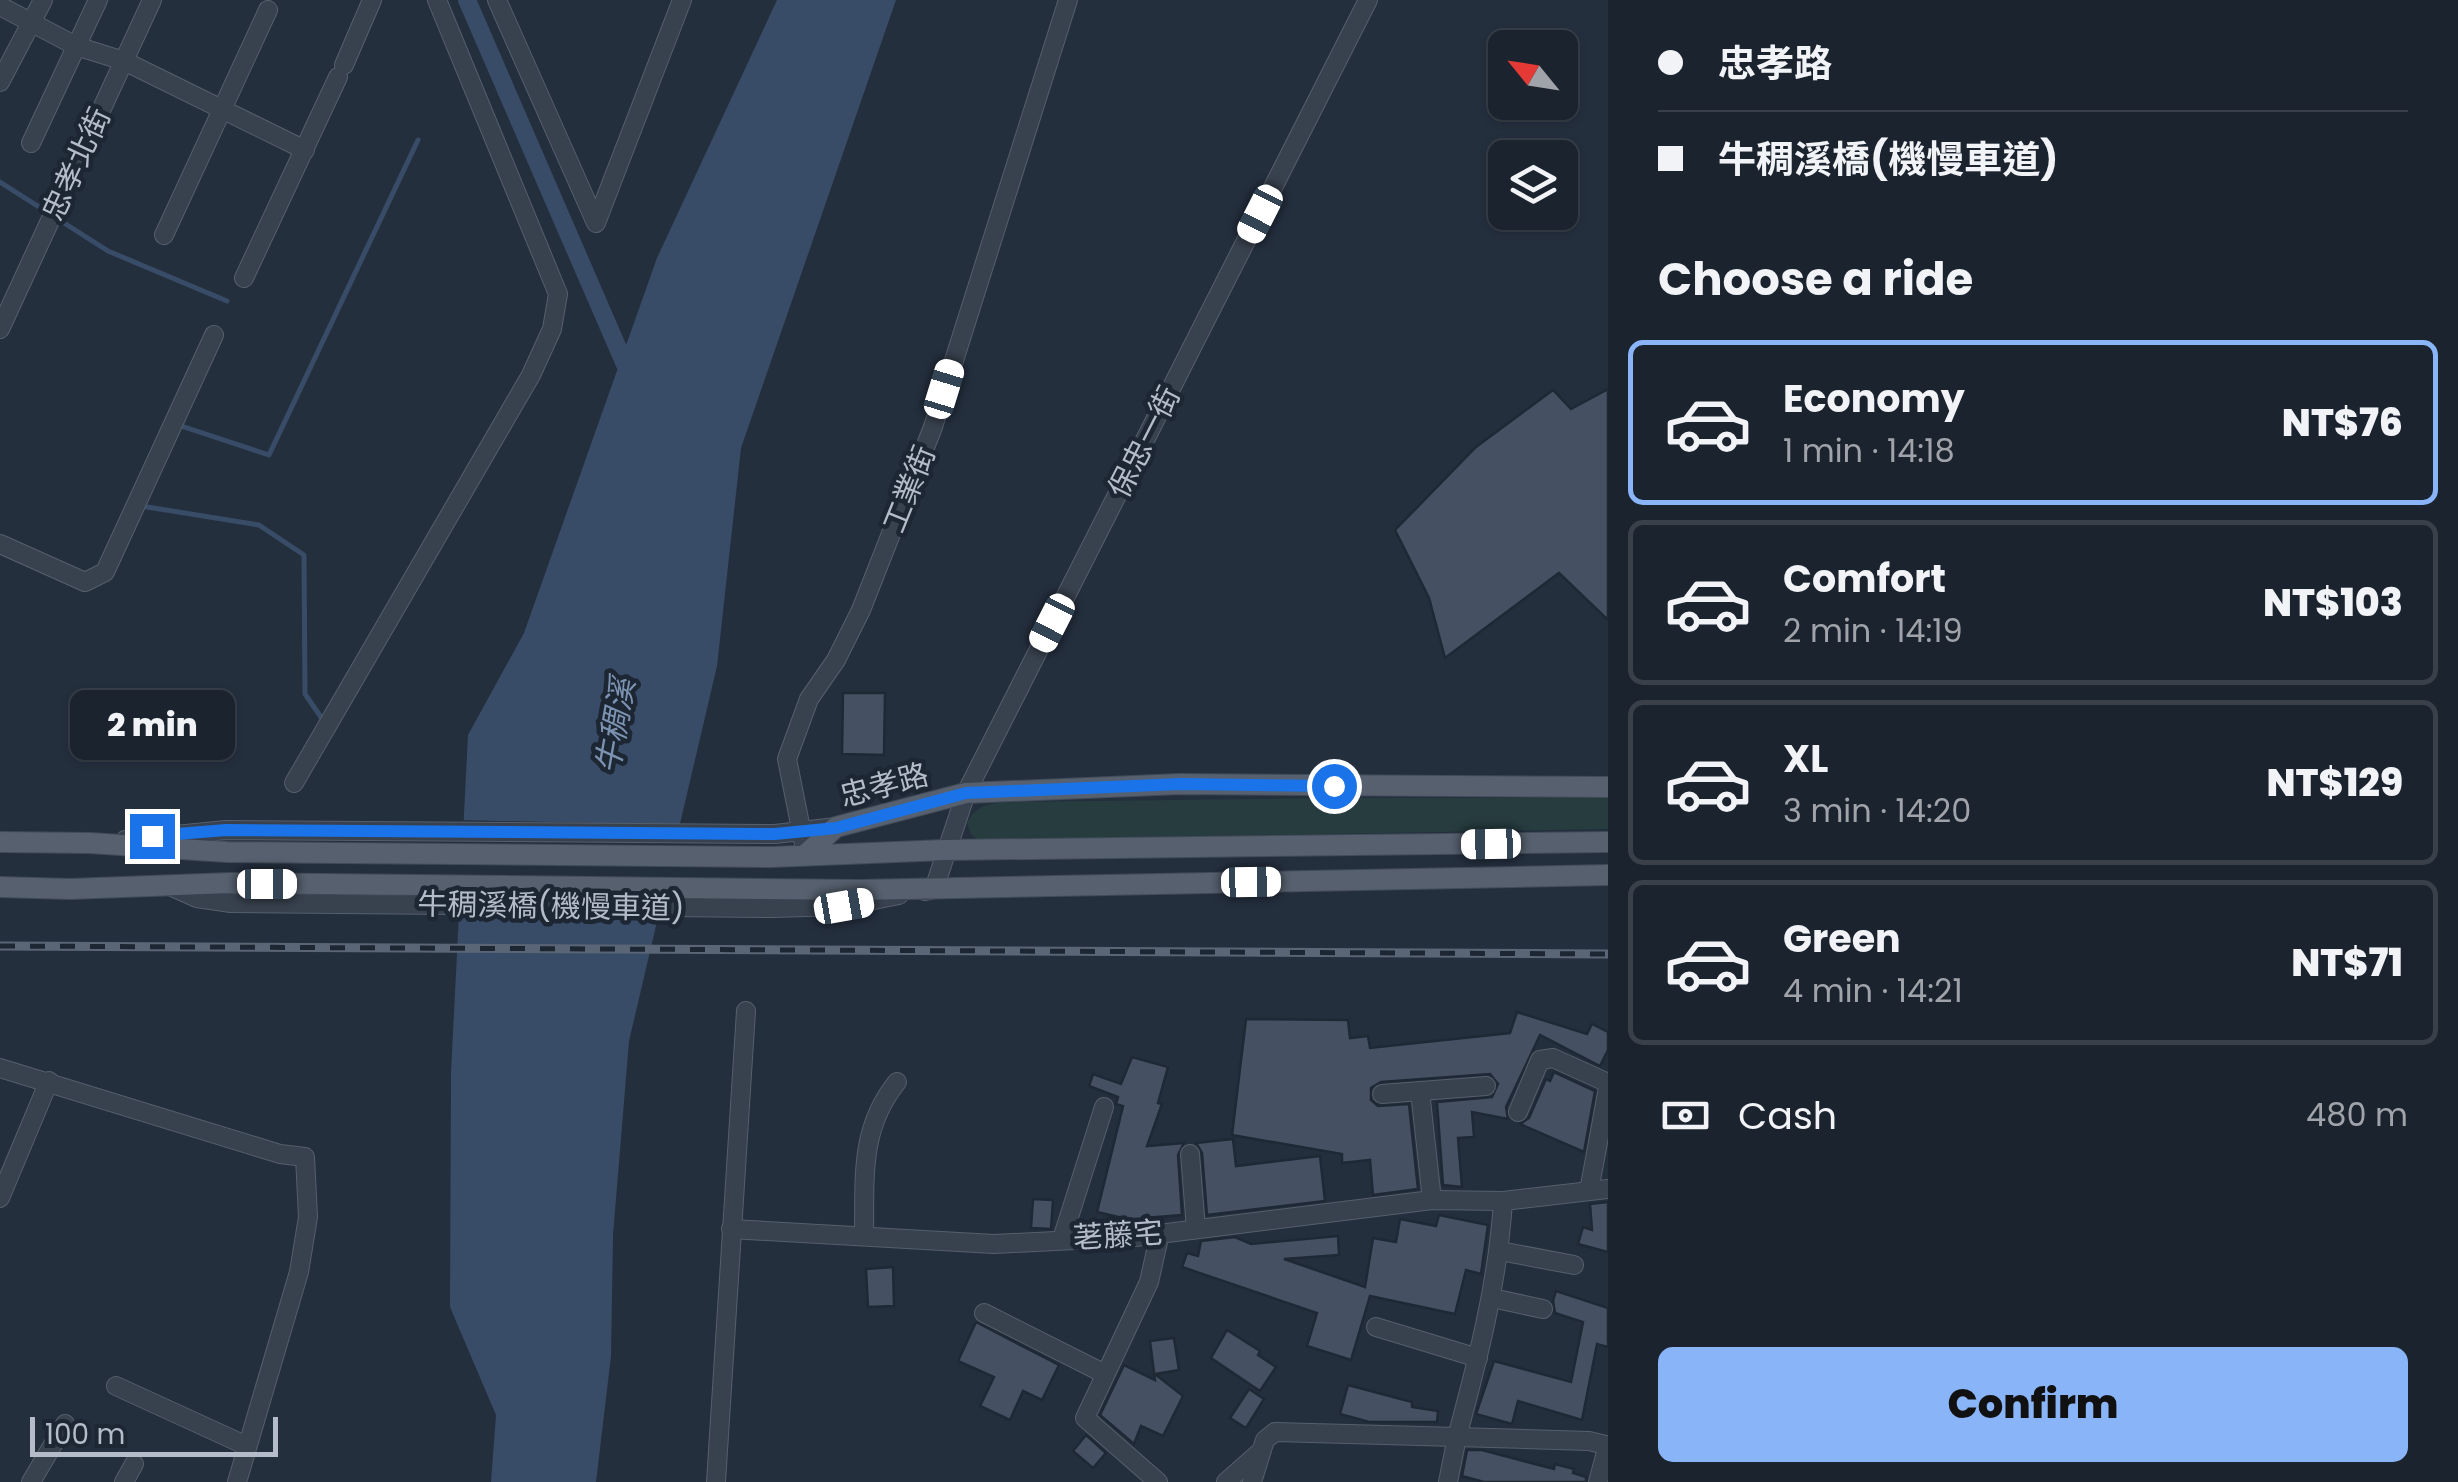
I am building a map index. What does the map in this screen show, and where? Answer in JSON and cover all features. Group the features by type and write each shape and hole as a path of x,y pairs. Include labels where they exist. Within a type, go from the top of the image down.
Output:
{"main road":[{"name":"忠孝路","path":"806,854 836,828 966,793 1180,784 1608,787"},
{"path":"0,842 227,852 772,857 806,854"},
{"name":"忠孝路","path":"806,854 1608,842"},
{"path":"0,887 170,886 227,893 771,898 934,889 1608,875"}],"street":[{"path":"0,82 43,0"},
{"path":"31,143 98,0"},
{"name":"忠孝北街","path":"0,328 152,0"},
{"path":"244,278 372,0"},
{"path":"294,783 512,407 552,329 558,294 437,0"},
{"path":"497,0 596,223 682,0"},
{"name":"工業街","path":"806,854 787,759 809,699 836,660 861,610 933,427 1068,0"},
{"name":"保忠一街","path":"934,889 966,793 1368,0"},
{"path":"0,6 76,46 124,62 305,150"},
{"path":"164,235 268,10"},
{"path":"0,544 85,582 105,572 214,335"},
{"path":"90,843 226,830 775,834 836,828"},
{"path":"716,1482 746,1010"},
{"path":"1518,1112 1540,1060 1553,1058 1608,1086 1599,1190"},
{"path":"0,1068 280,1154 306,1157 308,1217 299,1272 237,1482"},
{"path":"0,1198 49,1081"},
{"path":"864,1236 866,1146 882,1101 898,1082"},
{"path":"1382,1094 1486,1086"},
{"path":"1420,1091 1432,1200"},
{"path":"1062,1239 1104,1107"},
{"path":"1190,1154 1196,1229"},
{"name":"荖藤宅","path":"731,1229 994,1244 1135,1238 1432,1200 1503,1201 1599,1190"},
{"path":"1448,1482 1492,1298 1503,1201"},
{"path":"1158,1482 1085,1418 1149,1282 1160,1234"},
{"path":"1500,1252 1574,1264"},
{"path":"1492,1298 1544,1309"},
{"path":"984,1313 1105,1374"},
{"path":"1376,1327 1478,1358"},
{"path":"116,1386 247,1446"},
{"path":"31,1482 65,1424"},
{"path":"1252,1482 1260,1452 1275,1432 1588,1441 1607,1445 1598,1482"},
{"path":"1226,1482 1260,1452"},
{"path":"124,1482 134,1464"}],"green space":[{"path":"1608,798 1608,829 978,840 967,823 982,807 1003,803"}],"water":[{"name":"牛稠溪","path":"777,0 896,0 741,448 717,666 629,1041 613,1235 611,1356 596,1482 491,1482 496,1415 450,1307 451,1073 468,735 524,633 657,258"}],"pier":[{"path":"459,820 685,825 663,917 454,915"}],"building":[{"path":"1608,389 1608,620 1559,573 1445,658 1429,598 1395,530 1476,447 1553,390 1571,409"},
{"path":"843,693 885,693 884,755 842,754"},
{"path":"1517,1012 1587,1034 1592,1024 1608,1032 1608,1050 1600,1066 1540,1035 1506,1107 1508,1119 1472,1112 1474,1137 1458,1138 1462,1187 1443,1185 1437,1102 1492,1097 1498,1084 1490,1074 1381,1082 1371,1088 1371,1100 1378,1106 1409,1104 1418,1189 1373,1195 1370,1160 1342,1163 1342,1154 1232,1135 1246,1019 1348,1020 1350,1038 1368,1036 1370,1048 1510,1033"},
{"path":"1132,1057 1168,1067 1158,1103 1162,1104 1147,1146 1184,1143 1178,1155 1182,1215 1145,1218 1144,1223 1097,1212 1123,1106 1116,1104 1118,1097 1089,1086 1093,1074 1121,1084"},
{"path":"1554,1072 1595,1091 1584,1152 1520,1124 1529,1118 1546,1079 1550,1081"},
{"path":"1233,1139 1236,1166 1320,1156 1325,1201 1207,1215 1202,1153 1196,1143"},
{"path":"1033,1199 1053,1200 1051,1229 1031,1228"},
{"path":"1608,1202 1608,1252 1578,1244 1583,1227 1592,1230 1590,1204"},
{"path":"1439,1215 1488,1225 1481,1274 1466,1270 1455,1314 1370,1296 1351,1360 1307,1346 1317,1313 1182,1267 1187,1253 1198,1256 1201,1241 1235,1237 1251,1244 1338,1236 1339,1255 1284,1259 1365,1287 1373,1238 1396,1242 1400,1219 1436,1226"},
{"path":"893,1267 894,1306 868,1307 866,1269"},
{"path":"1556,1291 1608,1308 1608,1347 1597,1344 1582,1420 1518,1401 1512,1424 1476,1414 1494,1361 1571,1382 1583,1322 1555,1313"},
{"path":"976,1322 1059,1365 1042,1400 1023,1391 1010,1420 980,1406 994,1377 958,1361"},
{"path":"1227,1330 1260,1351 1258,1355 1276,1367 1260,1391 1211,1358"},
{"path":"1174,1338 1179,1370 1155,1374 1183,1396 1163,1436 1141,1426 1134,1444 1100,1415 1124,1365 1155,1380 1150,1341"},
{"path":"1348,1385 1412,1402 1412,1407 1438,1411 1437,1422 1369,1422 1340,1414"},
{"path":"1249,1389 1264,1399 1246,1428 1230,1418"},
{"path":"1086,1435 1106,1453 1093,1468 1073,1451"},
{"path":"1467,1450 1482,1450 1554,1469 1555,1464 1574,1469 1573,1473 1586,1477 1586,1482 1484,1482 1462,1476"}],"waterway":[{"path":"467,0 630,376"},
{"path":"175,424 269,455 418,140"},
{"path":"0,182 108,251 227,301"},
{"path":"141,506 259,525 304,555 305,694 325,723"}],"railway":[{"path":"0,946 1608,954"}],"route":[{"path":"152,836 226,830 775,834 836,828 966,793 1180,784 1334,786"}]}
